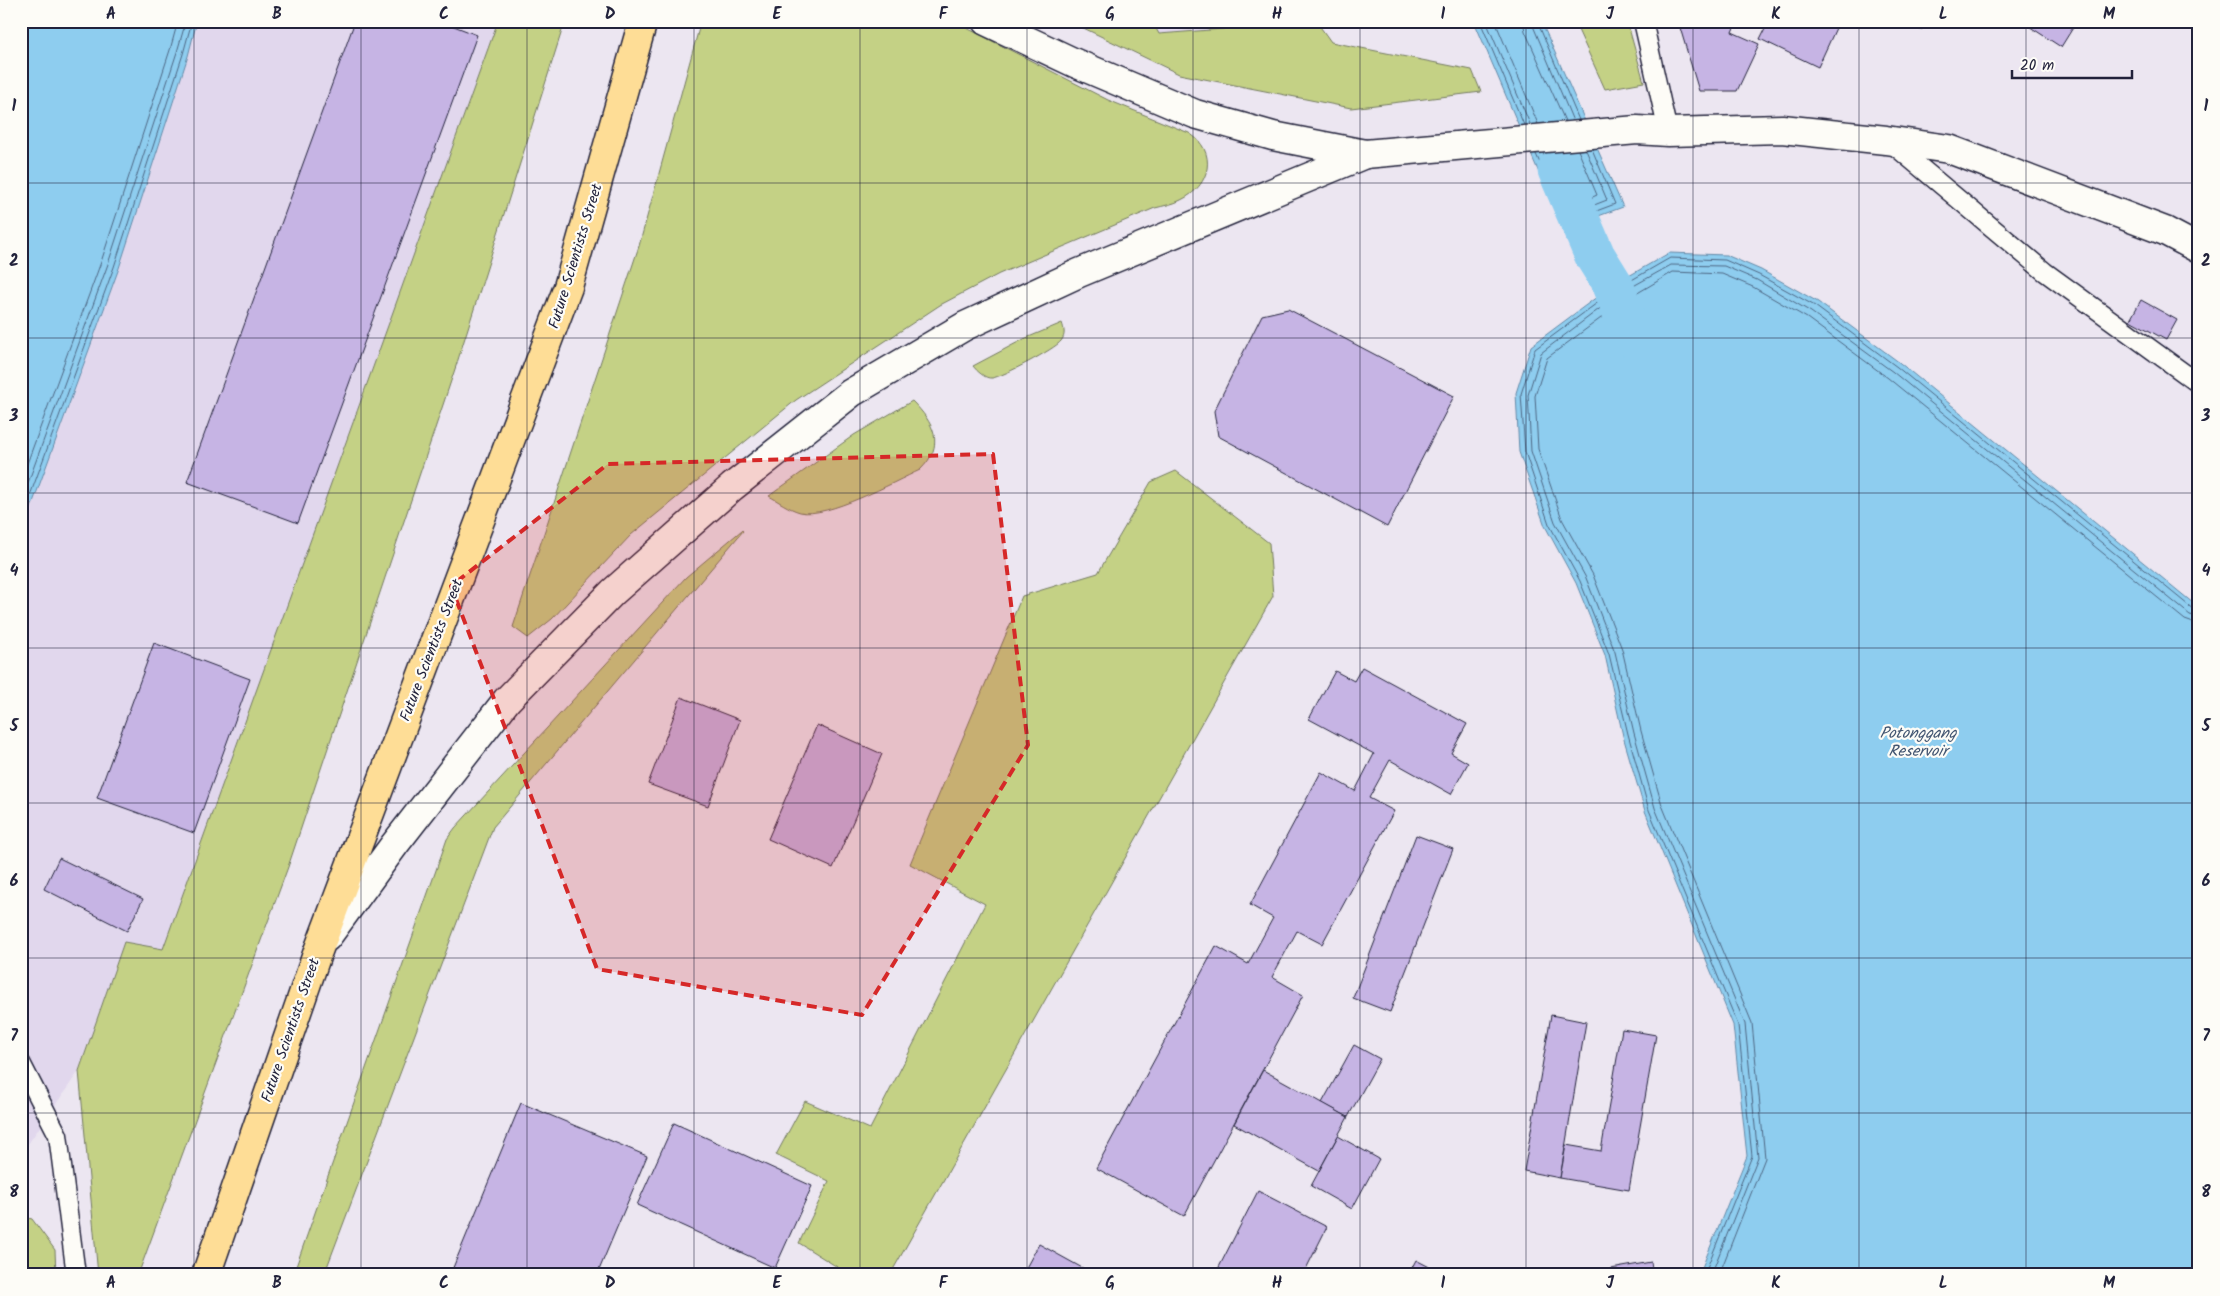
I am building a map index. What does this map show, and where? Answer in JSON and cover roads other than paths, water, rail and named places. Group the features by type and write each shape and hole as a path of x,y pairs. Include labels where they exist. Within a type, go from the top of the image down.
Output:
{"main road":[{"name":"Future Scientists Street","path":"206,1275 318,951 568,288 643,21"},
{"path":"993,23 1195,114 1273,136 1365,154 1637,130 1668,132 1782,129 1886,140 1949,149 2165,231 2199,249"},
{"path":"318,951 395,844 507,700 614,592 732,487 850,393 965,326 1070,277 1365,154"}],"lane":[{"path":"1644,21 1668,132"},
{"path":"1886,140 2045,272 2199,384"},
{"path":"21,1064 58,1135 76,1275"}],"water":[{"path":"21,21 197,21 188,56 119,268 21,535"},
{"path":"1474,21 1541,21 1623,207 1563,229"},
{"name":"Potonggang Reservoir","path":"1669,253 1726,255 1761,270 1818,302 1900,363 2199,608 2199,1275 1699,1275 1747,1156 1733,1025 1645,811 1623,736 1605,655 1576,583 1545,526 1519,452 1516,393 1531,346 1613,285"}],"waterway":[{"path":"1558,170 1595,256 1613,285 1632,337"}]}
